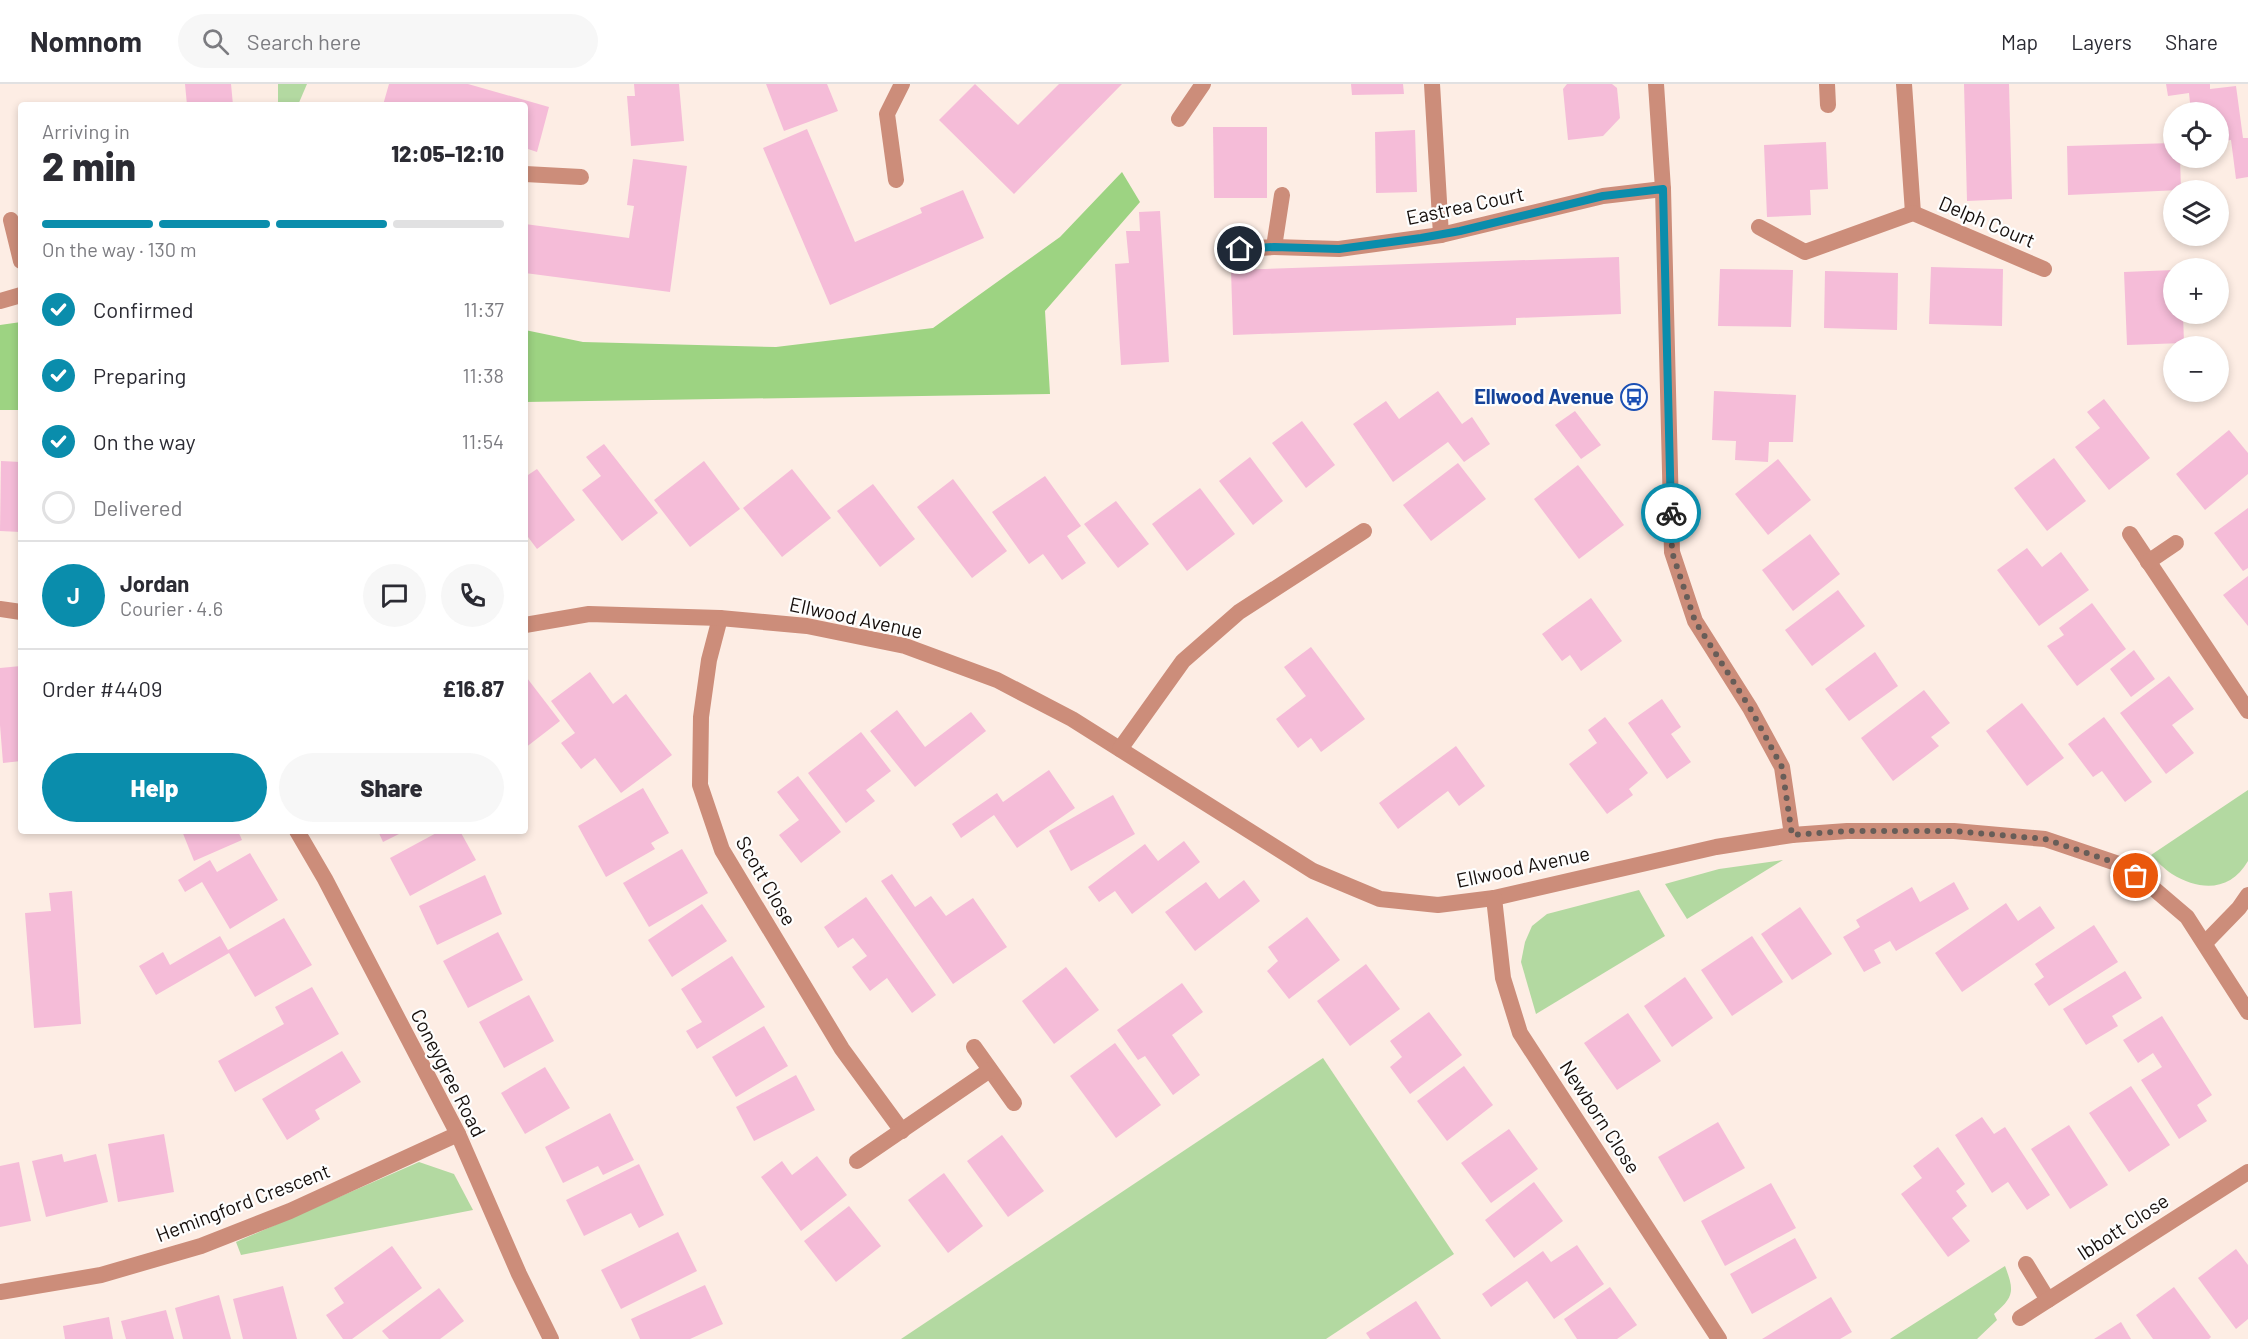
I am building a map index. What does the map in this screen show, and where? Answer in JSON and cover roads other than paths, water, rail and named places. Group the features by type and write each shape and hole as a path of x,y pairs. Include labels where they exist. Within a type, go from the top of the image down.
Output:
{"street":[{"path":"896,180 887,114 902,84"},
{"path":"1179,119 1203,84"},
{"path":"1432,84 1441,235"},
{"path":"1656,84 1663,189 1672,552 1695,621 1750,708 1782,767 1792,835"},
{"path":"1827,84 1828,105"},
{"name":"Delph Court","path":"1904,84 1913,213"},
{"path":"528,174 582,177"},
{"name":"Eastrea Court","path":"1223,250 1274,247 1339,249 1441,235 1603,196 1663,189"},
{"path":"1274,247 1282,195"},
{"name":"Delph Court","path":"1759,227 1805,252 1913,213 2044,269"},
{"path":"11,220 18,249"},
{"path":"0,301 18,296"},
{"path":"1120,749 1183,661 1239,612 1364,531"},
{"path":"2130,534 2248,711"},
{"path":"2148,562 2176,543"},
{"path":"0,609 18,612"},
{"name":"Ellwood Avenue","path":"528,625 589,614 720,618 807,626 905,646 996,680 1072,719 1313,871 1380,899 1438,905 1494,898 1716,847 1792,835 1847,831 1954,831 2045,839 2119,864 2153,888 2187,917 2248,1012"},
{"name":"Scott Close","path":"720,618 709,660 701,717 700,785 722,850 842,1049 902,1131"},
{"name":"Coneygree Road","path":"299,834 325,879 458,1134 519,1274 551,1339"},
{"path":"2205,944 2239,908 2248,895"},
{"name":"Newborn Close","path":"1494,898 1503,978 1521,1033 1719,1339"},
{"path":"974,1047 1014,1103"},
{"path":"857,1161 990,1070"},
{"name":"Hemingford Crescent","path":"0,1292 101,1275 201,1246 290,1211 458,1134"},
{"name":"Ibbott Close","path":"2020,1318 2248,1172"},
{"path":"2026,1264 2048,1299"}],"place":[{"name":"Ellwood Avenue","path":"1634,397"}]}
